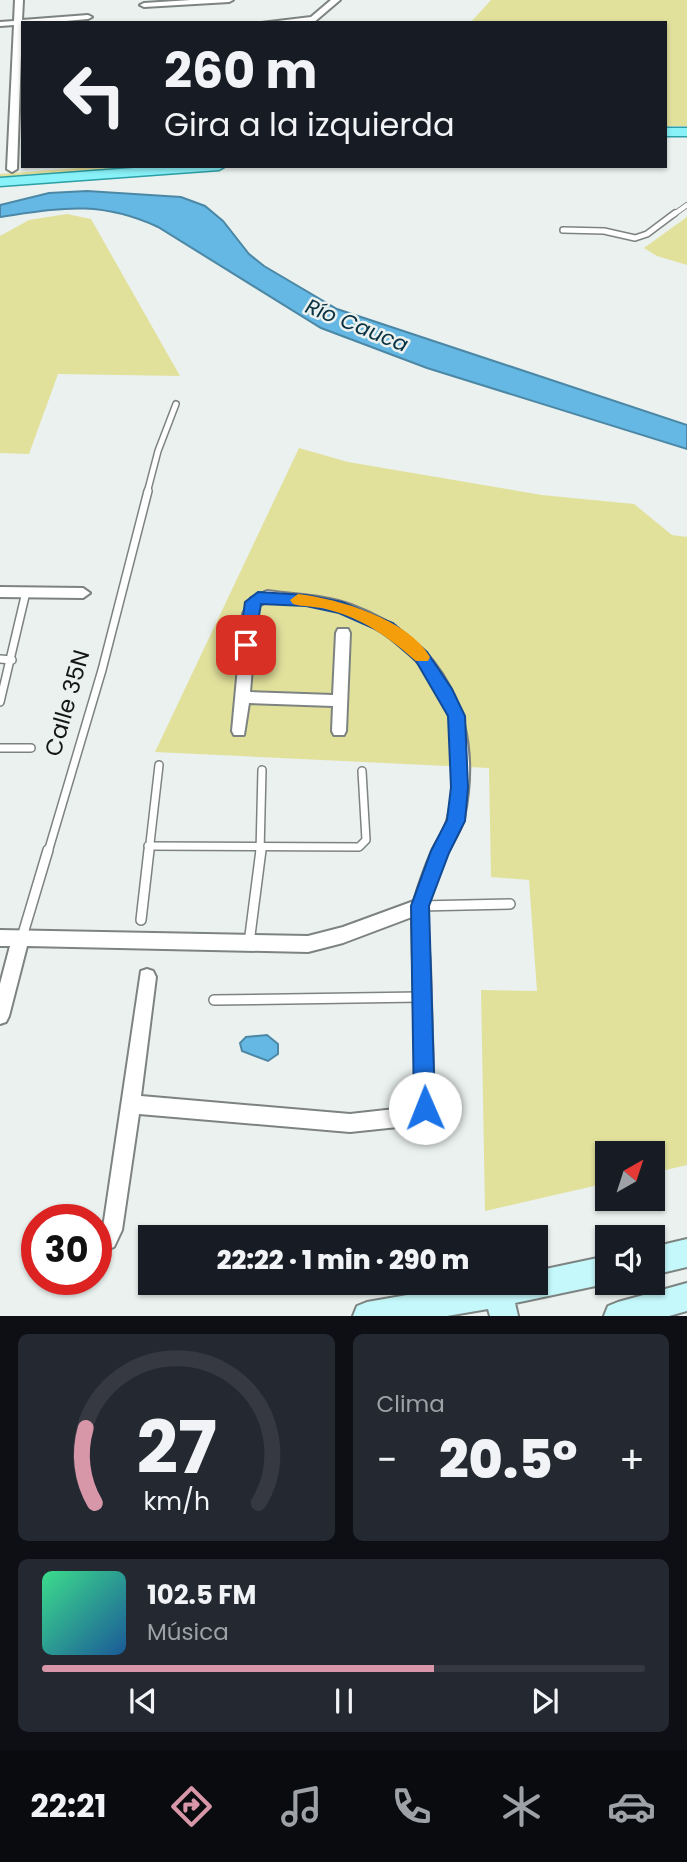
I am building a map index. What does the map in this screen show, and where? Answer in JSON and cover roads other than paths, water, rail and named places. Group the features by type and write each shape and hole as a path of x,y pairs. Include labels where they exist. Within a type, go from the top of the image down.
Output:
{"main road":[{"path":"667,132 687,132"},
{"path":"667,146 687,145"},
{"path":"0,182 192,168"},
{"path":"665,1258 687,1253"},
{"path":"367,1316 501,1305 595,1274"},
{"path":"618,1316 687,1297"}],"street":[{"path":"6,169 13,121 19,0"},
{"path":"144,5 229,0"},
{"path":"310,21 336,0"},
{"path":"32,21 88,17"},
{"path":"0,24 21,22"},
{"path":"0,122 13,121"},
{"path":"0,592 83,593"},
{"path":"131,1104 350,1123 418,1116 425,1108 420,906 440,851 456,821 459,787 456,716 446,694 422,656 387,628 342,608 314,602 258,598 252,602 249,619 239,731"},
{"path":"339,731 343,633"},
{"path":"242,697 340,701"},
{"path":"0,938 308,944 343,935 420,906"},
{"name":"Calle 35N","path":"0,1016 21,938"},
{"path":"112,1230 147,977"}],"lane":[{"path":"564,230 596,230 626,237 642,237 687,205"},
{"name":"Calle 35N","path":"21,938 102,670 158,451 176,404"},
{"path":"0,702 26,592"},
{"path":"0,659 12,660"},
{"path":"0,748 31,748"},
{"path":"141,920 159,765"},
{"path":"249,944 261,847 262,770"},
{"path":"148,846 349,849 359,846 366,840 362,771"},
{"path":"420,906 510,904"},
{"path":"214,1000 421,997"}],"water":[{"name":"Río Cauca","path":"87,191 181,197 205,206 223,221 249,254 264,266 337,309 687,425 687,449 427,368 321,328 158,227 137,218 80,208 0,217 0,205 49,193"},
{"path":"267,1035 278,1044 278,1054 268,1061 242,1051 240,1043 246,1037"}]}
